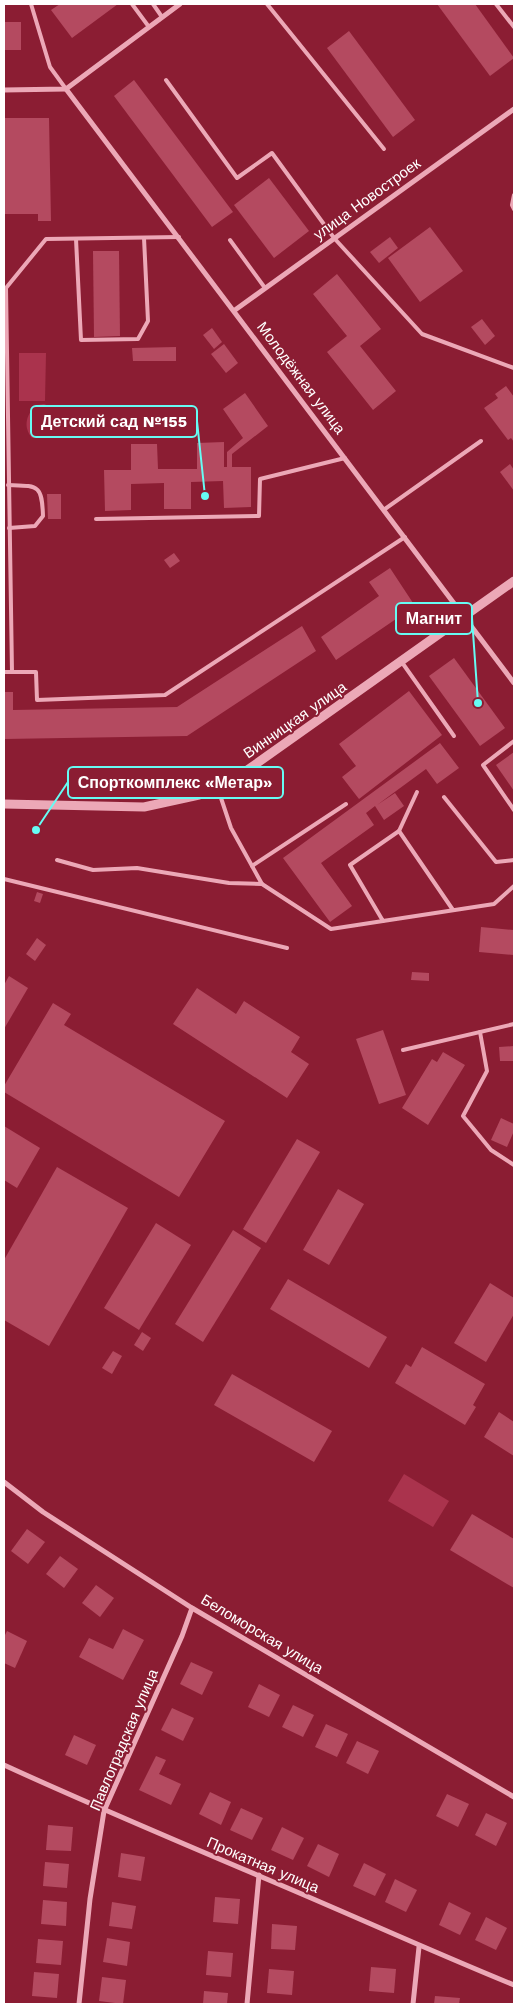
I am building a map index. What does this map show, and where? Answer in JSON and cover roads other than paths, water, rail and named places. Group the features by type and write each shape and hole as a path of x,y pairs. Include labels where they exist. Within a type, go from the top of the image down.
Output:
{"street":[{"path":"4,90 66,89 180,4"},
{"name":"Молодёжная улица","path":"66,89 346,457 514,683"},
{"name":"улица Новостроек","path":"235,310 514,109"},
{"name":"Винницкая улица","path":"4,804 144,807 199,795 246,771 466,618 514,582"},
{"name":"Беломорская улица","path":"4,1482 43,1512 192,1608 514,1797"},
{"name":"Павлоградская улица","path":"79,2004 90,1899 104,1811 182,1636 192,1608"},
{"name":"Прокатная улица","path":"4,1765 104,1811 259,1875 419,1947 514,1985"},
{"path":"247,2004 259,1875"},
{"path":"413,2004 419,1947"}],"lane":[{"path":"31,4 50,67 66,89"},
{"path":"132,4 150,27"},
{"path":"153,4 162,17"},
{"path":"267,4 384,149"},
{"path":"496,4 514,27"},
{"path":"166,80 237,178 272,153 334,238 422,334 514,368"},
{"path":"514,195 512,205 514,208"},
{"path":"12,672 6,288 46,239 179,237"},
{"path":"76,239 81,340 138,339 148,321 144,238"},
{"path":"230,240 265,288"},
{"path":"385,509 481,441"},
{"path":"96,519 259,516 260,479 346,457"},
{"path":"8,485 30,485 40,492 43,516 35,526 9,528"},
{"path":"4,672 36,672 37,700 165,695 405,537"},
{"path":"401,662 454,736"},
{"path":"514,741 483,765 514,810"},
{"path":"217,786 231,828 262,884 332,929 494,904 514,886"},
{"path":"383,921 350,865 399,831 416,792"},
{"path":"444,797 496,862 514,860"},
{"path":"252,866 346,804"},
{"path":"399,831 453,910"},
{"path":"57,860 93,870 137,868 229,884 262,884"},
{"path":"4,879 287,948"},
{"path":"403,1050 514,1024"},
{"path":"480,1032 487,1071 463,1116 491,1150 514,1165"}],"place":[{"name":"Детский сад №155","path":"205,496"},
{"name":"Магнит","path":"478,703"},
{"name":"Спорткомплекс «Метар»","path":"36,830"}]}
